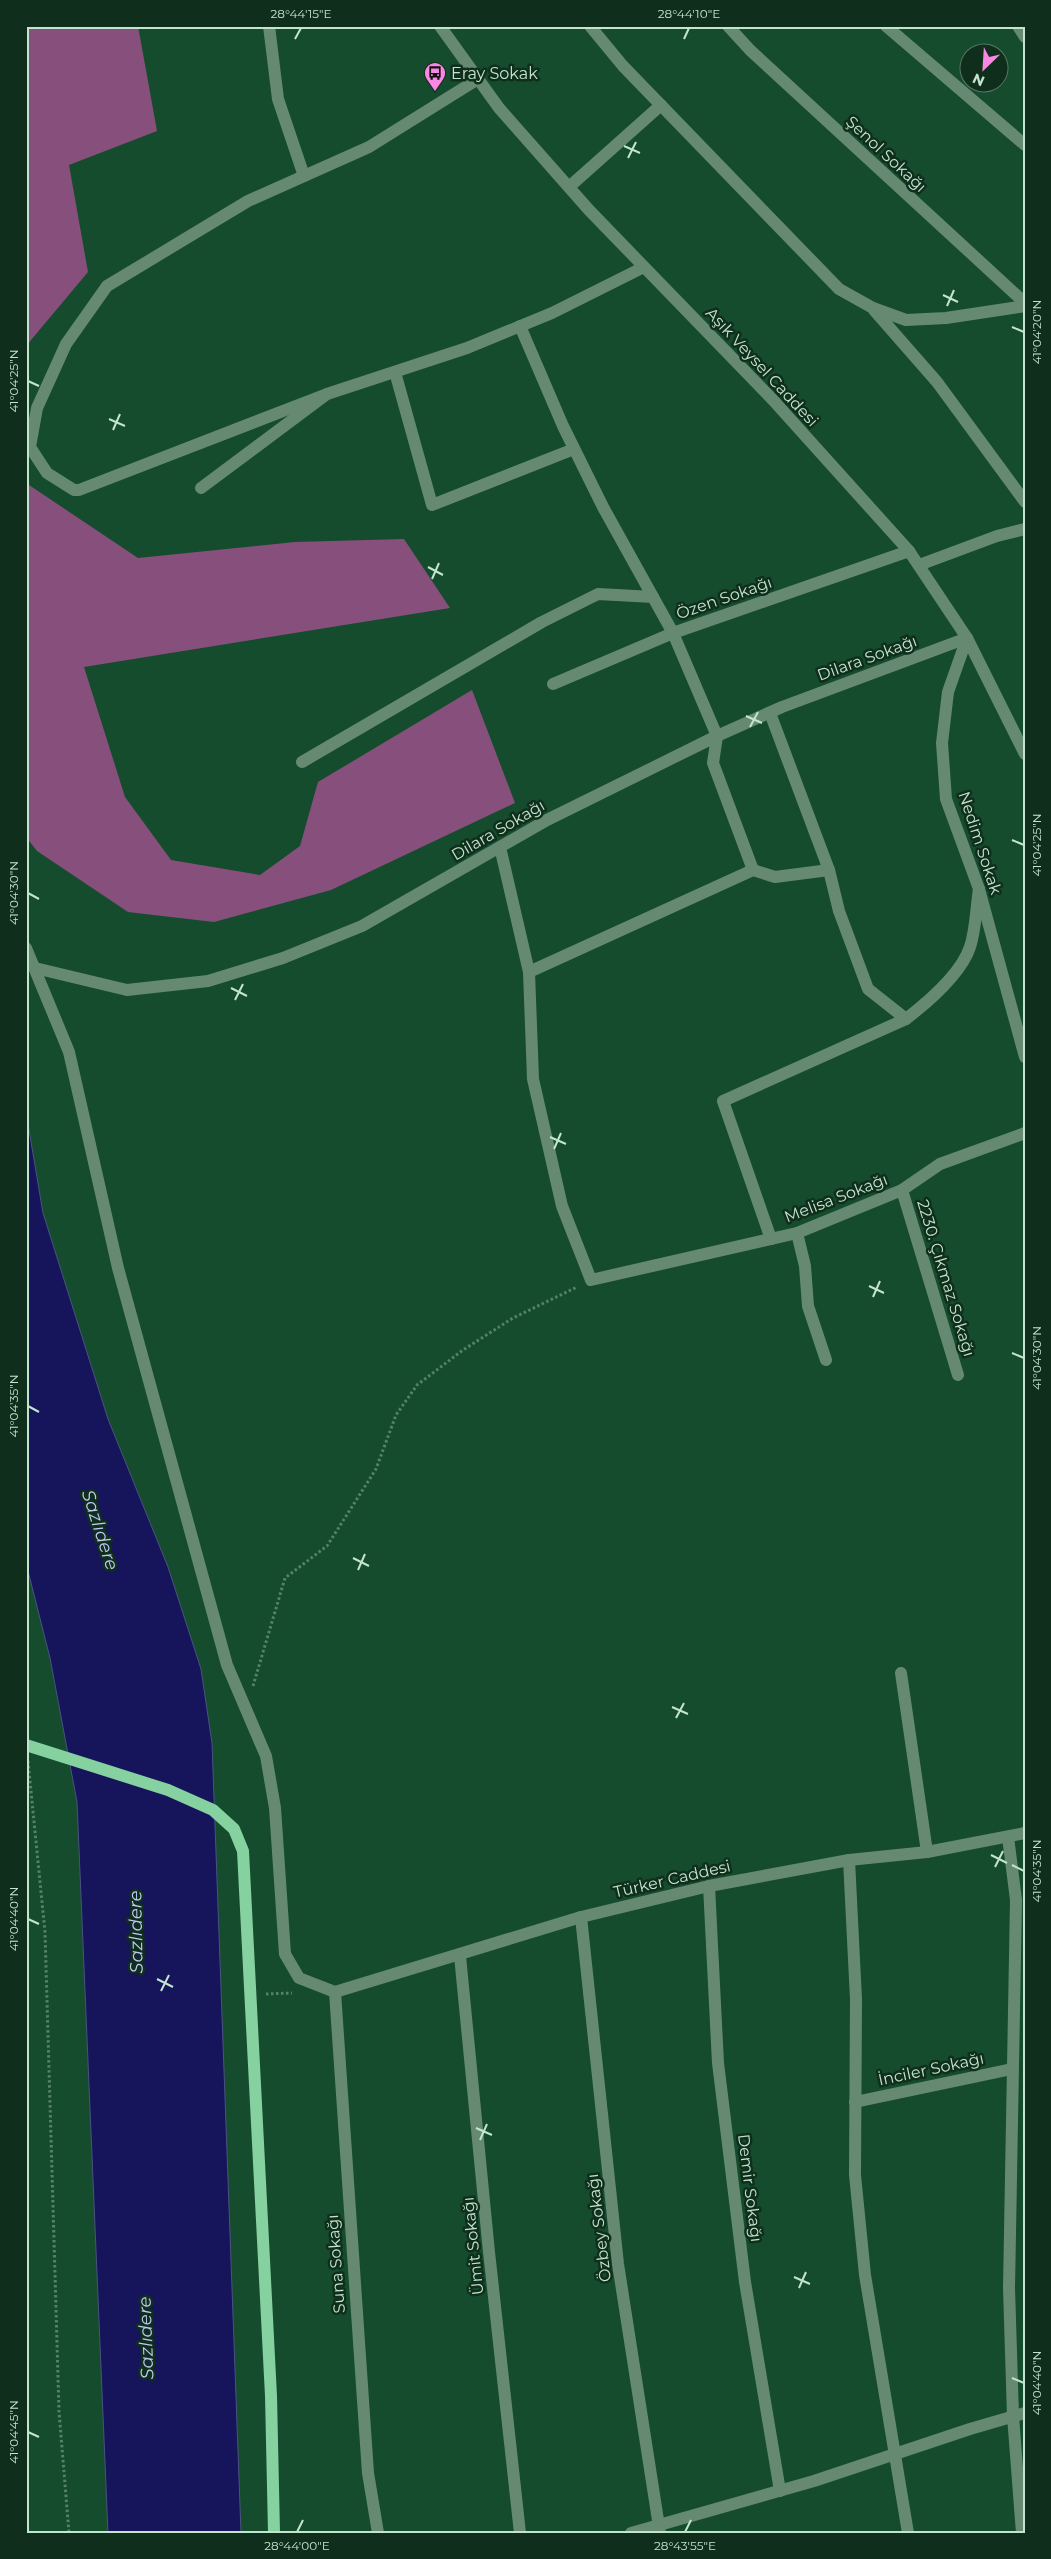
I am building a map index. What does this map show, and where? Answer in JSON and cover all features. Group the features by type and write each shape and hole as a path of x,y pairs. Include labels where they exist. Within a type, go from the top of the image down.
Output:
{"main road":[{"path":"26,1745 159,1787 213,1810 234,1829 243,1851 271,2396 274,2533"}],"street":[{"path":"269,26 278,99 304,176"},
{"name":"Aşık Veysel Caddesi","path":"440,26 499,108 569,187 773,400 909,551 967,638 1025,754"},
{"path":"590,26 623,66 839,289 872,308 906,320 946,318 1025,304"},
{"name":"Şenol Sokağı","path":"728,26 750,50 1025,304"},
{"path":"886,26 1025,145"},
{"path":"1018,26 1025,37"},
{"path":"478,79 369,147 248,201 107,286 66,344 37,408 30,447 47,473 74,490 79,490 327,394 467,348 552,313 644,266"},
{"path":"569,187 661,105"},
{"path":"872,308 937,382 1025,502"},
{"path":"520,326 574,449 603,507 673,633 717,736 713,763 753,870"},
{"path":"395,372 432,505 574,449"},
{"path":"201,488 327,394"},
{"path":"919,565 997,536 1025,529"},
{"name":"Özen Sokağı","path":"553,684 673,633 909,551"},
{"path":"302,762 542,622 598,594 653,597"},
{"name":"Dilara Sokağı","path":"35,968 127,990 208,981 283,958 362,926 547,820 717,736 770,712 967,638"},
{"name":"Nedim Sokak","path":"967,638 948,692 942,743 946,799 979,889 1025,1057"},
{"path":"770,712 829,870 839,911 868,990 906,1019"},
{"path":"500,847 529,972 533,1079 562,1206 591,1280"},
{"path":"529,972 753,870 775,877 829,870"},
{"path":"772,1238 723,1101 906,1019 926,1004 948,982 970,947 979,889"},
{"path":"26,948 69,1052 118,1268 227,1665 247,1707 266,1756 275,1808 284,1954 299,1978 335,1992"},
{"name":"Melisa Sokağı","path":"591,1280 797,1233 902,1190 940,1164 1025,1133"},
{"name":"2230. Çıkmaz Sokağı","path":"902,1190 958,1375"},
{"path":"797,1233 805,1266 808,1306 826,1360"},
{"path":"901,1673 927,1852"},
{"name":"Türker Caddesi","path":"335,1992 460,1956 581,1917 709,1886 849,1860 927,1852 1025,1833"},
{"path":"1008,1837 1016,1900 1009,2288 1019,2415 1022,2533"},
{"path":"849,1860 856,1999 855,2175 865,2275 908,2533"},
{"name":"Demir Sokağı","path":"709,1886 718,2063 745,2282 780,2490"},
{"name":"Özbey Sokağı","path":"581,1917 618,2264 659,2529"},
{"name":"Ümit Sokağı","path":"460,1956 489,2252 520,2533"},
{"name":"Suna Sokağı","path":"335,1992 368,2473 378,2533"},
{"name":"İnciler Sokağı","path":"855,2102 1012,2069"},
{"path":"631,2533 659,2529 1019,2415"}],"path":[{"path":"247,1707 284,1578 327,1546 376,1469 396,1416 417,1385 463,1350 512,1318 591,1280"},
{"path":"26,1745 45,1932 59,2411 69,2533"}],"shaded area":[{"path":"26,26 138,26 157,131 69,165 88,272 26,346"},
{"path":"26,483 138,558 295,542 404,539 450,608 84,667 125,797 171,860 260,875 300,846 318,782 472,690 515,803 331,890 214,922 128,912 37,851 26,837"}],"water":[{"name":"Sazlıdere","path":"26,1112 43,1213 108,1419 168,1567 201,1669 212,1743 241,2533 108,2533 77,1802 50,1658 26,1563"}],"place":[{"name":"Eray Sokak","path":"435,92"}]}
